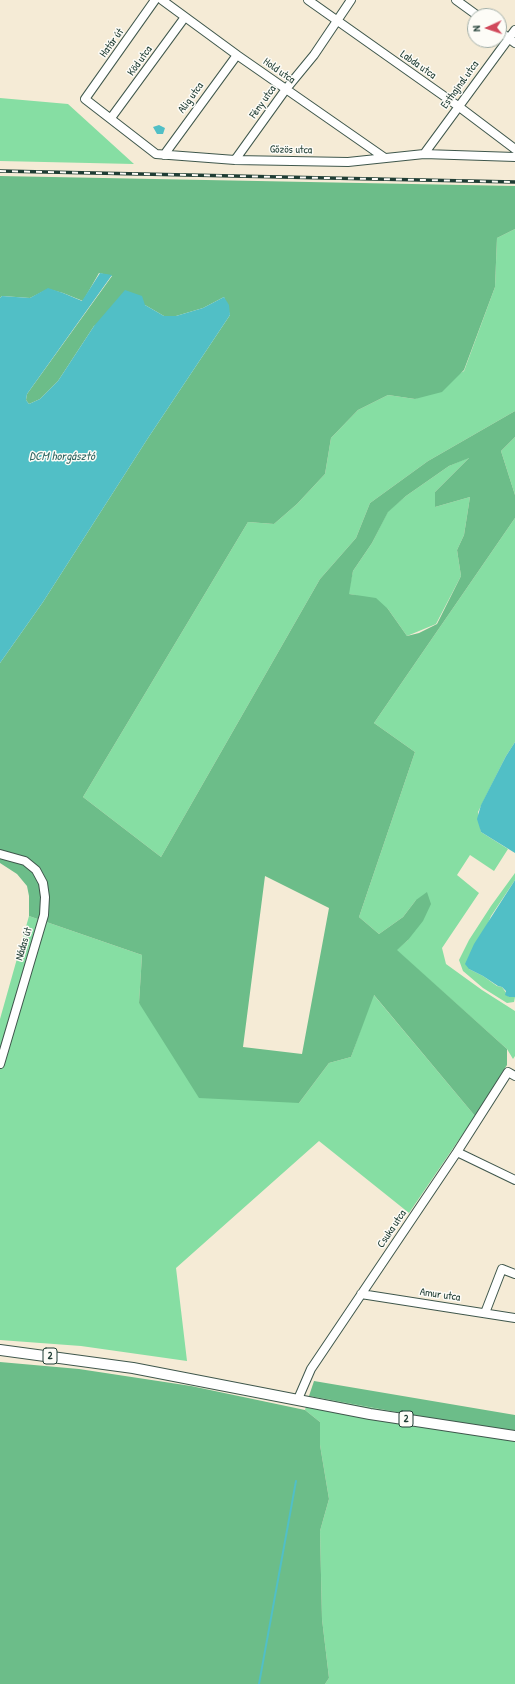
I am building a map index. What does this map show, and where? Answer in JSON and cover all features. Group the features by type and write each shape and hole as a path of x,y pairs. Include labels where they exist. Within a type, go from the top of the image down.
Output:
{"main road":[{"name":"2","path":"0,1350 133,1368 370,1414 515,1436"}],"street":[{"name":"Határ út","path":"85,99 155,0"},
{"name":"Hold utca","path":"162,0 237,55 385,158"},
{"name":"Labda utca","path":"308,0 458,106 515,149"},
{"name":"Fény utca","path":"236,160 286,89 314,55 351,0"},
{"path":"456,0 467,8"},
{"name":"Köd utca","path":"111,118 185,17"},
{"name":"Esthajnal utca","path":"424,154 458,106 512,40 515,30"},
{"name":"Alig utca","path":"164,155 237,55"},
{"name":"Gőzös utca","path":"85,99 156,154 174,154 236,160 348,162 424,154 515,157"},
{"name":"Nádas út","path":"0,854 25,861 36,870 43,883 45,897 44,915 0,1064"},
{"name":"Csuka utca","path":"298,1399 311,1369 457,1152 512,1074"},
{"path":"457,1152 515,1180"},
{"path":"485,1313 502,1269 515,1274"},
{"name":"Amur utca","path":"361,1294 515,1318"}],"green space":[{"path":"0,98 68,104 134,164 0,161"},
{"path":"0,176 515,186 515,229 497,238 495,287 464,370 442,392 415,399 388,395 358,410 331,438 325,474 297,504 274,524 248,522 83,797 161,857 320,579 356,538 370,503 428,461 515,411 515,437 501,451 515,495 515,518 374,723 415,752 359,917 379,934 403,917 416,900 427,892 431,904 423,921 408,940 397,950 507,1049 507,1065 475,1116 374,995 351,1057 329,1063 299,1103 199,1098 139,1003 142,955 29,916 29,896 27,886 17,874 0,863 0,663 43,602 148,438 230,315 224,297 203,308 176,316 164,316 145,305 94,326 58,381 40,399 29,404 26,400 27,394 112,276 99,273 83,301 48,289 30,298 2,296 0,298","holes":["469,458 435,492 435,507 470,497 464,535 457,550 461,576 437,624 419,633 407,636 388,609 376,598 349,594 353,571 372,543 388,512 406,496 449,466","265,876 329,908 302,1054 243,1047"]},
{"path":"515,229 515,411 428,461 370,503 356,538 320,579 161,857 83,797 248,522 274,524 297,504 325,474 331,438 358,410 388,395 415,399 464,371 495,287 497,238"},
{"path":"515,437 515,495 501,451"},
{"path":"470,457 435,492 435,507 470,497 464,535 457,550 461,576 436,624 407,636 388,609 355,595 348,594 353,571 372,543 388,511 406,496 449,466"},
{"path":"515,518 515,742 506,756 478,812 481,832 508,849 494,871 470,855 457,875 479,893 442,948 446,964 482,990 515,1011 515,1056 513,1059 507,1049 396,950 408,940 416,900 403,917 379,934 359,917 415,752 374,723"},
{"path":"515,873 515,880 491,916 469,969 483,976 497,986 502,987 509,997 515,997 514,1002 507,1003 483,988 463,971 459,960 469,940"},
{"path":"29,916 142,955 139,1003 299,1103 329,1063 351,1057 373,994 475,1116 409,1213 319,1141 176,1268 187,1361 81,1346 0,1340 0,1019"},
{"path":"0,1362 79,1369 191,1386 305,1410 320,1422 320,1445 329,1499 320,1531 322,1619 329,1678 325,1684 0,1684"},
{"path":"314,1381 515,1415 515,1432 472,1426 309,1396"},
{"path":"309,1396 472,1426 515,1432 515,1684 325,1684 329,1678 322,1619 320,1531 329,1499 320,1445 320,1422 305,1410"}],"water":[{"path":"159,125 165,128 163,134 157,134 153,127"},
{"name":"DCM horgásztó","path":"100,273 112,275 27,394 26,400 29,404 40,399 58,381 94,326 125,290 142,296 145,305 164,316 176,316 203,308 224,297 229,305 230,315 148,438 43,602 0,663 0,298 2,296 30,298 48,288 82,301"},
{"path":"515,742 515,853 481,832 477,819 481,805 506,756"},
{"path":"515,880 515,997 509,997 505,995 506,991 502,987 469,969 465,964 474,944"}],"waterway":[{"path":"259,1684 296,1481"}],"railway":[{"path":"0,171 515,182"}]}
